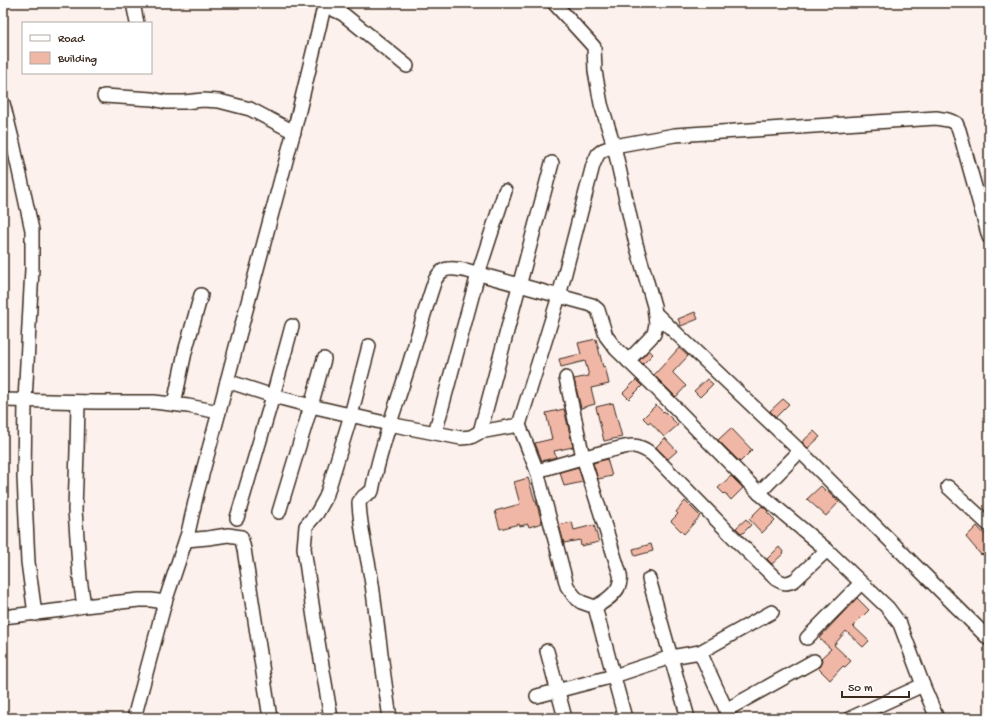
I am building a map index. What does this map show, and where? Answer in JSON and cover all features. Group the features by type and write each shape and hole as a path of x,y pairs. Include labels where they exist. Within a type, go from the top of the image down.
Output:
{"street":[{"path":"133,3 137,22"},
{"path":"554,3 594,47 595,71 601,104 614,146 636,244 655,312 656,324 654,334 628,360"},
{"path":"134,718 165,602 186,540 197,492 234,352 294,132 325,4 343,14 407,66"},
{"path":"104,96 152,99 166,102 203,100 219,101 250,109 294,132"},
{"path":"3,103 32,230 32,269 25,401 24,477 28,562 35,614"},
{"path":"566,378 583,457 621,581 617,590 603,603 595,607 581,602 574,596 567,586 537,471 519,425 559,296 593,165 600,152 614,146 675,135 936,118 948,120 956,123 959,130 989,237"},
{"path":"480,432 518,284 552,163"},
{"path":"435,433 478,274 505,191"},
{"path":"390,718 375,615 372,583 359,502 364,496 372,491 389,424 433,286 438,274 449,269 457,269 518,284 592,305 596,308 600,315 601,323 606,336 616,349 758,493 827,550 888,608 900,624 937,718"},
{"path":"174,404 185,352 201,295"},
{"path":"655,312 800,450 989,639"},
{"path":"237,518 292,326"},
{"path":"331,718 304,548 306,526 317,513 326,497 351,415 369,346"},
{"path":"279,512 324,359"},
{"path":"227,381 273,396 311,406 389,424 461,438 471,437 480,432 519,425"},
{"path":"3,400 154,402 188,406 219,412"},
{"path":"78,402 75,510 80,579 84,606"},
{"path":"537,471 583,457 633,446 645,449 652,454 750,554 782,583 790,583 795,580 827,550"},
{"path":"758,493 800,450"},
{"path":"948,487 989,525"},
{"path":"186,540 228,535 241,537 270,718"},
{"path":"649,579 688,718"},
{"path":"807,638 862,583"},
{"path":"3,617 139,600 165,602"},
{"path":"595,607 625,718"},
{"path":"537,696 614,676 671,657 700,652 772,612"},
{"path":"547,651 565,718"},
{"path":"700,652 728,714 814,661"},
{"path":"851,718 923,685"}],"building":[{"path":"695,312 698,319 681,326 678,319"},
{"path":"596,339 609,384 591,388 595,404 581,408 574,379 589,376 585,361 561,367 559,359 581,354 578,343"},
{"path":"679,348 688,356 673,372 686,386 676,397 654,375"},
{"path":"649,350 653,354 643,364 639,361"},
{"path":"707,379 713,384 700,397 694,391"},
{"path":"636,380 642,386 629,399 623,393"},
{"path":"783,399 789,404 776,417 770,411"},
{"path":"613,403 622,437 604,441 596,407"},
{"path":"656,405 678,425 664,437 650,422 648,423 643,418"},
{"path":"564,409 573,447 554,451 556,457 542,461 535,443 552,439 546,413"},
{"path":"731,428 752,450 740,462 718,440"},
{"path":"814,431 820,437 808,448 802,442"},
{"path":"665,438 677,451 668,459 656,447"},
{"path":"607,459 612,476 598,479 593,463"},
{"path":"578,467 583,482 564,486 560,472"},
{"path":"731,476 743,488 731,500 718,488"},
{"path":"528,478 542,523 529,527 528,524 520,526 519,524 500,529 495,511 520,504 514,482"},
{"path":"821,486 839,502 826,516 807,499"},
{"path":"685,501 700,516 684,534 671,521 678,514 676,512"},
{"path":"762,506 775,520 762,533 749,519"},
{"path":"746,519 751,525 742,534 736,528"},
{"path":"572,522 574,530 594,525 599,542 581,546 580,540 564,543 559,525"},
{"path":"977,526 989,539 989,561 982,554 981,555 966,537"},
{"path":"651,544 653,551 635,556 633,549"},
{"path":"779,547 784,553 772,564 767,559"},
{"path":"857,598 869,610 853,626 869,641 863,647 846,631 834,645 851,661 845,667 843,666 830,680 818,668 821,665 821,658 831,649 819,638"}]}
